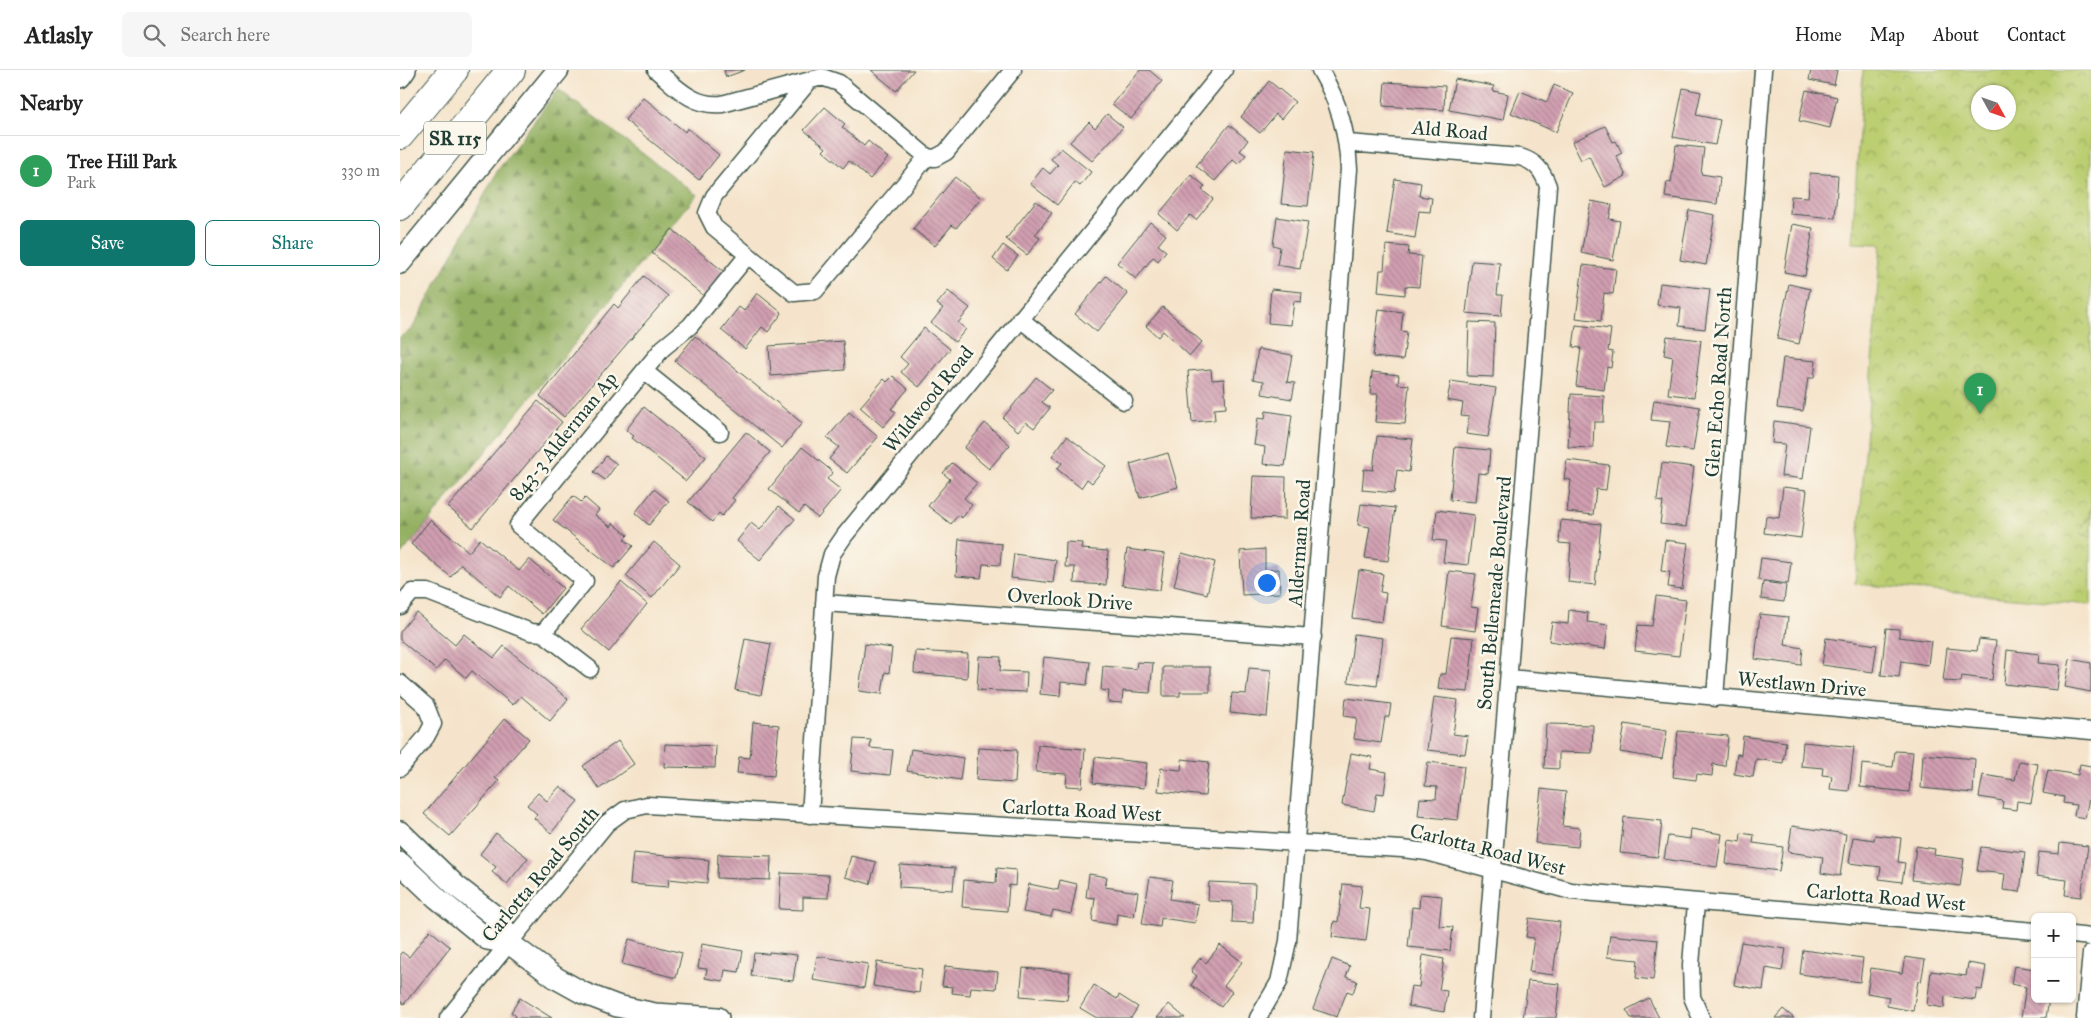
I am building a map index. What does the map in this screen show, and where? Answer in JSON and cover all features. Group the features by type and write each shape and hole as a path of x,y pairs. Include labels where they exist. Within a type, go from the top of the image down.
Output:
{"highway":[{"name":"SR 115","path":"400,135 454,70"},
{"name":"SR 115","path":"408,195 511,70"},
{"path":"400,211 408,195"}],"street":[{"path":"400,77 406,70"},
{"path":"400,263 558,70"},
{"path":"656,70 692,100 709,106 822,77 839,83 927,157 935,158 946,152 1013,70"},
{"name":"Wildwood Road","path":"810,815 824,603 828,569 832,554 845,535 1224,70"},
{"name":"Alderman Road","path":"1258,1018 1279,982 1286,957 1349,169 1348,143 1334,95 1320,70"},
{"name":"Glen Echo Road North","path":"1715,698 1763,70"},
{"path":"810,80 714,196 707,213 714,227 794,293 815,291 927,157"},
{"name":"Ald Road","path":"1348,143 1520,157 1534,161 1544,173"},
{"name":"South Bellemeade Boulevard","path":"1481,1018 1548,186 1544,173"},
{"name":"843-3 Alderman Ap","path":"544,632 585,581 518,525 644,371 664,348 690,326 748,255"},
{"path":"1020,319 1124,401"},
{"path":"644,371 720,432"},
{"path":"400,606 412,592 428,592 532,632 544,632 590,670"},
{"name":"Overlook Drive","path":"824,603 1313,637"},
{"name":"Westlawn Drive","path":"1509,678 2091,731"},
{"path":"400,684 426,706 433,724 426,738 400,768"},
{"name":"Carlotta Road South","path":"448,1018 607,823 625,810 647,804 810,815"},
{"name":"Carlotta Road West","path":"810,815 1427,852 1494,872 1571,891 2031,931"},
{"path":"400,832 456,886 501,921 510,943"},
{"path":"400,863 437,898 487,939 510,943 556,978 583,993 616,1006 655,1014 718,1018"},
{"path":"1696,902 1691,965 1692,997 1701,1018"},
{"path":"2076,935 2091,937"},
{"path":"2085,1018 2091,953"}],"green space":[{"path":"1863,70 2091,70 2091,605 1855,584 1881,244 1852,243"},
{"path":"558,89 697,195 400,556 400,337 412,329 498,170"},
{"path":"2091,509 2091,537 2080,533"}],"building":[{"path":"724,70 745,70 726,77"},
{"path":"871,70 914,70 896,91"},
{"path":"1140,70 1149,70 1162,81 1131,119 1112,104"},
{"path":"1811,70 1837,70 1834,85 1809,80"},
{"path":"1455,79 1494,86 1493,91 1508,94 1503,120 1449,110"},
{"path":"1269,81 1295,102 1281,119 1276,114 1260,133 1241,117"},
{"path":"1385,82 1445,86 1444,110 1383,106"},
{"path":"1554,85 1573,93 1556,132 1511,113 1520,91 1547,102"},
{"path":"1683,88 1701,92 1696,115 1720,120 1715,145 1673,137"},
{"path":"1806,90 1837,97 1830,128 1799,121"},
{"path":"643,97 685,132 687,128 719,155 699,180 625,120"},
{"path":"825,107 845,124 842,127 864,146 868,141 888,158 870,179 849,161 843,168 823,151 826,148 804,130"},
{"path":"1107,114 1123,127 1092,161 1070,142 1089,122 1095,128"},
{"path":"1229,125 1248,140 1240,151 1246,155 1238,164 1233,160 1215,181 1196,166"},
{"path":"1605,126 1613,142 1616,141 1622,153 1616,156 1626,176 1605,187 1589,156 1581,160 1572,142"},
{"path":"1676,145 1704,148 1701,174 1720,177 1717,204 1665,197 1667,182 1671,183"},
{"path":"1061,148 1091,172 1080,186 1075,182 1057,205 1030,184 1043,168 1050,174 1058,165 1051,159"},
{"path":"1287,149 1314,152 1308,206 1281,204"},
{"path":"1810,173 1838,175 1835,218 1790,214 1791,196 1808,197"},
{"path":"1191,175 1205,186 1202,190 1213,199 1196,220 1190,215 1177,230 1159,214"},
{"path":"955,177 981,198 956,228 952,225 935,246 913,229"},
{"path":"1395,179 1421,183 1419,196 1432,198 1430,212 1419,211 1415,238 1387,233"},
{"path":"1036,201 1052,213 1035,235 1040,238 1027,255 1006,239"},
{"path":"1591,201 1612,205 1609,219 1620,221 1613,260 1581,253"},
{"path":"1689,210 1715,215 1706,265 1680,260"},
{"path":"1277,217 1308,222 1300,269 1277,265 1280,247 1273,245"},
{"path":"1150,222 1166,235 1158,245 1166,251 1158,261 1153,257 1136,279 1117,263"},
{"path":"1792,224 1813,228 1805,276 1784,272"},
{"path":"672,229 724,272 704,296 652,253"},
{"path":"1003,245 1018,256 1007,270 993,259"},
{"path":"1386,245 1409,247 1408,255 1422,256 1419,287 1405,286 1405,295 1378,292 1380,270 1384,270"},
{"path":"1472,261 1500,263 1497,295 1503,295 1501,316 1466,313"},
{"path":"1583,265 1616,269 1613,294 1604,293 1601,321 1576,318"},
{"path":"644,276 668,296 564,417 540,396 614,304 618,308"},
{"path":"1106,276 1128,294 1097,332 1075,314"},
{"path":"1660,283 1710,289 1705,329 1679,326 1681,308 1657,305"},
{"path":"1789,284 1810,289 1799,344 1777,339"},
{"path":"1271,289 1302,292 1301,302 1294,301 1291,325 1268,323"},
{"path":"948,291 970,308 958,323 966,329 955,342 931,323 943,308 937,304"},
{"path":"757,293 782,313 768,332 762,327 745,349 721,330 739,307 744,311"},
{"path":"1163,307 1202,342 1190,356 1163,331 1158,337 1146,326"},
{"path":"1379,309 1403,312 1401,331 1407,332 1403,360 1373,357"},
{"path":"1469,322 1495,323 1493,377 1467,376"},
{"path":"1576,325 1611,329 1608,351 1613,352 1611,368 1607,367 1604,390 1576,386 1581,348 1573,347"},
{"path":"924,328 950,349 919,387 901,372 908,364 900,357"},
{"path":"695,336 802,423 782,448 675,361"},
{"path":"1667,336 1701,340 1694,397 1668,394 1673,357 1664,355"},
{"path":"843,341 845,370 771,376 769,346"},
{"path":"1258,349 1292,355 1287,382 1295,383 1292,399 1262,394 1264,381 1253,379"},
{"path":"1783,358 1816,361 1814,378 1808,378 1803,411 1777,408"},
{"path":"1211,369 1212,380 1224,379 1226,408 1214,409 1215,420 1192,422 1188,371"},
{"path":"1372,372 1399,375 1398,384 1409,385 1405,424 1375,422 1378,394 1370,394"},
{"path":"893,376 908,389 891,409 896,412 883,427 860,407 884,379 887,382"},
{"path":"1036,377 1052,390 1042,402 1050,408 1034,428 1026,422 1018,431 1003,418"},
{"path":"1451,381 1496,388 1488,437 1466,434 1469,417 1461,416 1463,403 1447,400"},
{"path":"1571,394 1604,396 1603,422 1594,422 1593,448 1568,447"},
{"path":"1654,400 1700,407 1693,451 1666,447 1670,422 1651,420"},
{"path":"538,401 562,422 473,528 448,507"},
{"path":"644,407 706,457 686,481 632,438 634,436 626,430"},
{"path":"1266,411 1292,415 1285,466 1263,464 1265,447 1254,445 1258,418 1265,419"},
{"path":"849,412 878,437 847,473 829,459 839,447 827,438"},
{"path":"1774,421 1810,426 1803,479 1781,476 1785,444 1772,443"},
{"path":"985,423 1010,445 989,469 964,448"},
{"path":"746,432 770,452 732,498 735,500 722,516 719,513 712,522 688,502"},
{"path":"1067,436 1106,466 1092,483 1087,479 1081,488 1057,469 1062,463 1052,456"},
{"path":"1377,436 1413,439 1409,472 1397,470 1394,493 1362,490 1364,469 1373,470"},
{"path":"802,447 833,472 827,479 841,490 818,518 804,507 799,513 769,489"},
{"path":"1455,447 1490,450 1488,474 1478,473 1475,502 1450,500"},
{"path":"1168,453 1178,487 1140,498 1130,464"},
{"path":"606,456 617,464 605,480 594,472"},
{"path":"1567,460 1609,465 1606,490 1596,489 1593,515 1567,512 1571,480 1564,479"},
{"path":"952,463 977,483 964,498 972,505 962,518 958,515 951,524 928,506 950,479 943,473"},
{"path":"1662,463 1694,467 1686,527 1660,524 1663,502 1657,501"},
{"path":"1253,476 1286,477 1285,519 1251,518"},
{"path":"1783,487 1807,490 1801,538 1764,533 1766,516 1779,518"},
{"path":"654,489 669,501 649,525 635,513"},
{"path":"573,496 581,502 585,498 599,510 595,515 611,527 613,523 628,535 624,539 633,546 614,568 553,520"},
{"path":"1361,504 1395,508 1388,561 1365,558 1370,527 1358,525"},
{"path":"779,506 795,519 760,560 737,541 751,523 760,530"},
{"path":"1437,510 1474,515 1468,565 1443,562 1446,541 1433,540"},
{"path":"430,520 469,552 480,539 519,571 529,559 563,588 542,614 509,586 500,597 461,564 451,577 411,544"},
{"path":"1561,520 1601,524 1595,585 1568,582 1571,544 1559,543"},
{"path":"959,539 1002,544 1000,565 983,564 981,578 956,576"},
{"path":"1665,540 1688,543 1682,589 1668,587 1670,572 1661,571"},
{"path":"654,542 680,564 652,598 626,576"},
{"path":"1066,542 1082,543 1081,549 1108,551 1106,585 1074,583 1075,567 1065,567"},
{"path":"1127,549 1165,554 1160,590 1122,585"},
{"path":"1265,549 1265,570 1279,569 1280,593 1242,595 1240,551"},
{"path":"1182,553 1215,562 1207,594 1174,586"},
{"path":"1014,554 1056,560 1053,583 1011,578"},
{"path":"1761,558 1791,562 1788,584 1758,580"},
{"path":"1359,570 1383,574 1380,592 1386,593 1382,622 1352,618"},
{"path":"1449,571 1476,574 1471,607 1478,608 1475,631 1442,626"},
{"path":"621,582 647,604 609,652 581,629"},
{"path":"1763,582 1786,585 1784,602 1761,599"},
{"path":"1656,596 1686,600 1679,656 1635,651 1638,625 1652,626"},
{"path":"1569,610 1588,613 1587,622 1608,625 1605,649 1549,641 1552,622 1568,624"},
{"path":"416,612 455,645 464,634 494,658 504,646 568,699 550,721 521,696 513,705 472,671 466,678 445,660 436,670 400,640 400,632"},
{"path":"1760,614 1788,617 1785,645 1803,648 1801,665 1755,659"},
{"path":"1886,628 1899,629 1899,637 1931,641 1928,665 1901,661 1899,677 1881,675"},
{"path":"1354,634 1383,638 1377,686 1348,682"},
{"path":"1451,636 1474,638 1468,692 1438,689 1440,674 1446,674"},
{"path":"1826,638 1877,645 1873,672 1822,665"},
{"path":"745,639 771,644 761,695 735,690"},
{"path":"1979,639 1996,641 1992,680 1962,676 1961,682 1943,681 1947,648 1977,651"},
{"path":"865,644 892,648 889,673 885,672 882,694 859,691"},
{"path":"2007,650 2039,654 2038,663 2060,665 2057,690 2004,684"},
{"path":"915,651 968,654 967,678 914,673"},
{"path":"979,656 1001,657 1000,671 1027,672 1026,692 977,690"},
{"path":"1044,657 1090,662 1087,685 1061,682 1060,696 1040,694"},
{"path":"2070,659 2091,663 2091,692 2065,687"},
{"path":"1137,662 1153,663 1150,693 1123,691 1122,703 1108,702 1109,691 1101,690 1103,666 1136,669"},
{"path":"1163,667 1210,667 1210,692 1180,692 1180,696 1163,696"},
{"path":"1249,668 1271,670 1267,717 1230,713 1232,693 1246,694"},
{"path":"1434,697 1458,700 1453,734 1468,736 1465,754 1427,750"},
{"path":"1346,698 1391,704 1389,717 1385,717 1381,743 1354,739 1357,718 1344,716"},
{"path":"505,718 529,739 495,778 499,781 450,836 424,814"},
{"path":"753,722 779,725 774,776 737,773 739,757 750,758"},
{"path":"1546,724 1593,725 1592,753 1559,752 1559,769 1544,768"},
{"path":"1625,724 1667,731 1662,759 1620,752"},
{"path":"1678,731 1728,736 1725,766 1713,764 1712,776 1697,774 1696,780 1673,777"},
{"path":"1743,736 1786,742 1783,763 1756,759 1753,777 1734,774 1737,754 1741,755"},
{"path":"854,739 871,740 870,748 893,750 890,775 851,771"},
{"path":"618,741 634,764 599,789 583,766"},
{"path":"1803,742 1854,747 1849,791 1830,789 1832,776 1822,775 1823,768 1801,766"},
{"path":"665,744 716,746 715,768 664,767"},
{"path":"1038,745 1085,749 1082,787 1066,786 1067,774 1036,772"},
{"path":"978,748 1017,750 1015,783 976,780"},
{"path":"911,749 963,758 960,780 907,771"},
{"path":"1895,751 1913,752 1909,792 1860,787 1862,764 1893,767"},
{"path":"1351,753 1372,757 1370,769 1387,772 1384,794 1377,793 1374,811 1342,805"},
{"path":"1923,754 1975,759 1973,793 1921,788"},
{"path":"1095,757 1147,763 1144,788 1093,783"},
{"path":"1182,759 1209,762 1205,796 1158,791 1161,768 1181,770"},
{"path":"2019,761 2038,764 2031,803 2017,801 2016,810 2002,808 2003,801 1979,797 1983,775 2015,780"},
{"path":"1428,762 1464,766 1458,820 1418,816 1420,798 1436,799 1437,787 1425,786"},
{"path":"2080,764 2091,766 2091,788 2085,818 2074,816 2076,805 2063,803 2064,797 2043,793 2048,770 2078,775"},
{"path":"560,786 578,801 551,833 534,818 537,814 527,805 538,793 547,801"},
{"path":"1541,789 1566,792 1562,826 1580,828 1578,847 1535,843"},
{"path":"1624,817 1662,821 1658,857 1620,853"},
{"path":"1792,826 1846,834 1840,876 1821,873 1823,857 1788,852"},
{"path":"1691,829 1722,834 1717,867 1664,859 1668,836 1690,839"},
{"path":"496,833 528,858 507,884 492,872 496,867 480,854"},
{"path":"1741,833 1754,835 1753,843 1783,847 1779,871 1726,864 1729,840 1740,842"},
{"path":"1875,835 1901,838 1898,862 1905,863 1902,882 1879,879 1881,867 1849,863 1853,837 1874,840"},
{"path":"2060,843 2088,846 2081,897 2065,895 2067,880 2036,876 2039,852 2059,854"},
{"path":"1916,846 1935,849 1934,855 1964,859 1960,886 1912,880"},
{"path":"1981,847 2025,852 2020,892 2003,890 2005,874 1977,871"},
{"path":"633,853 709,860 707,883 669,879 668,887 630,884"},
{"path":"718,854 771,856 770,880 717,878"},
{"path":"851,856 876,862 870,884 845,877"},
{"path":"900,865 955,868 953,890 899,887"},
{"path":"997,868 1016,870 1015,886 1009,885 1007,911 962,907 964,880 996,883"},
{"path":"781,873 829,875 828,898 803,897 803,910 779,909"},
{"path":"1089,874 1107,877 1105,887 1138,892 1134,917 1117,914 1116,925 1092,921 1095,898 1086,897"},
{"path":"1150,877 1173,880 1170,899 1198,904 1195,923 1161,918 1160,927 1142,924"},
{"path":"1060,880 1077,884 1071,914 1053,910 1051,917 1023,912 1029,884 1058,890"},
{"path":"1209,882 1255,884 1253,923 1232,922 1233,902 1208,901"},
{"path":"1343,884 1362,886 1359,908 1370,909 1366,941 1332,937 1334,921 1338,922"},
{"path":"1420,894 1442,896 1439,926 1453,927 1450,951 1408,947 1412,907 1419,908"},
{"path":"1529,918 1560,922 1553,975 1529,972 1534,938 1526,937"},
{"path":"430,930 450,947 404,1004 400,1001 400,954 402,952 409,957"},
{"path":"1610,935 1658,940 1653,980 1636,978 1638,960 1607,957"},
{"path":"629,939 682,953 676,978 622,964"},
{"path":"1741,942 1786,949 1782,971 1766,968 1763,990 1734,985"},
{"path":"702,944 743,951 739,972 725,970 723,981 705,978 707,969 698,968"},
{"path":"1220,945 1242,962 1224,986 1232,992 1221,1007 1191,985 1197,976 1191,971 1200,958 1206,963"},
{"path":"1803,950 1863,958 1860,982 1800,974"},
{"path":"769,952 797,955 793,981 751,976 754,953 769,954"},
{"path":"1423,955 1444,959 1439,990 1447,991 1444,1012 1408,1006 1411,986 1419,987"},
{"path":"817,956 868,964 864,988 813,980"},
{"path":"1905,957 1925,960 1921,982 1918,981 1913,1011 1887,1006 1889,997 1867,993 1871,968 1902,973"},
{"path":"1332,959 1350,966 1346,977 1357,981 1353,993 1347,991 1337,1017 1313,1009"},
{"path":"877,962 922,969 919,993 873,986"},
{"path":"1968,963 1986,966 1982,990 1977,989 1975,1000 1945,996 1944,1008 1927,1005 1931,971 1966,976"},
{"path":"945,966 998,972 996,989 971,987 970,995 952,993 953,987 942,986"},
{"path":"2014,966 2031,968 2031,1003 2048,1003 2046,1018 2021,1018 2026,987 2011,984"},
{"path":"1023,968 1070,972 1067,1000 1020,996"},
{"path":"1528,981 1560,984 1556,1018 1523,1018"},
{"path":"1094,985 1117,999 1119,995 1138,1007 1131,1018 1097,1018 1080,1008"},
{"path":"520,998 552,1018 515,1018 516,1016 511,1012"},
{"path":"1649,998 1659,1018 1631,1018 1626,1010"},
{"path":"1169,1004 1185,1018 1157,1018"},
{"path":"1783,1009 1794,1018 1775,1018"}],"place":[{"name":"Tree Hill Park","path":"1980,414"}]}
